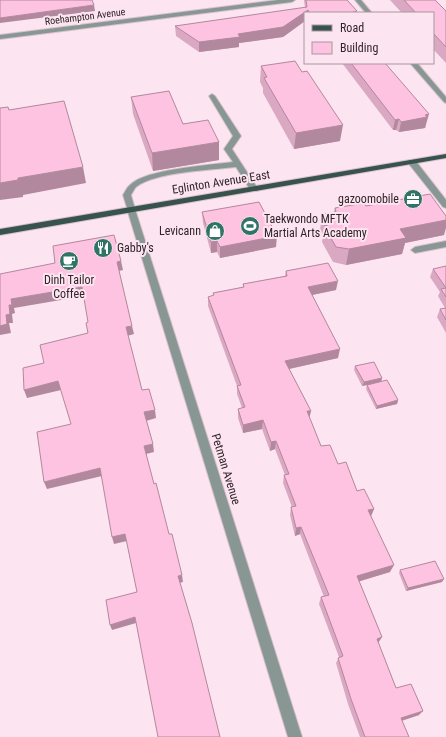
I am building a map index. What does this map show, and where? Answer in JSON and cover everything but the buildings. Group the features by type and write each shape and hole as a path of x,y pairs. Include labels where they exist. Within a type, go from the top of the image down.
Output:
{"main road":[{"name":"Eglinton Avenue East","path":"0,232 446,157"}],"street":[{"name":"Roehampton Avenue","path":"0,37 292,0"},
{"path":"358,0 368,12"},
{"path":"414,64 446,101"},
{"path":"212,96 237,136 228,149 254,189"},
{"path":"412,162 446,205"},
{"name":"Petman Avenue","path":"237,164 179,172 148,179 133,186 127,195 295,737"},
{"path":"415,250 446,244"}],"place":[{"name":"gazoomobile","path":"413,199"},
{"name":"Taekwondo MFTK Martial Arts Academy","path":"250,226"},
{"name":"Levicann","path":"215,231"},
{"name":"Gabby's","path":"103,248"},
{"name":"Dinh Tailor Coffee","path":"69,261"}]}
